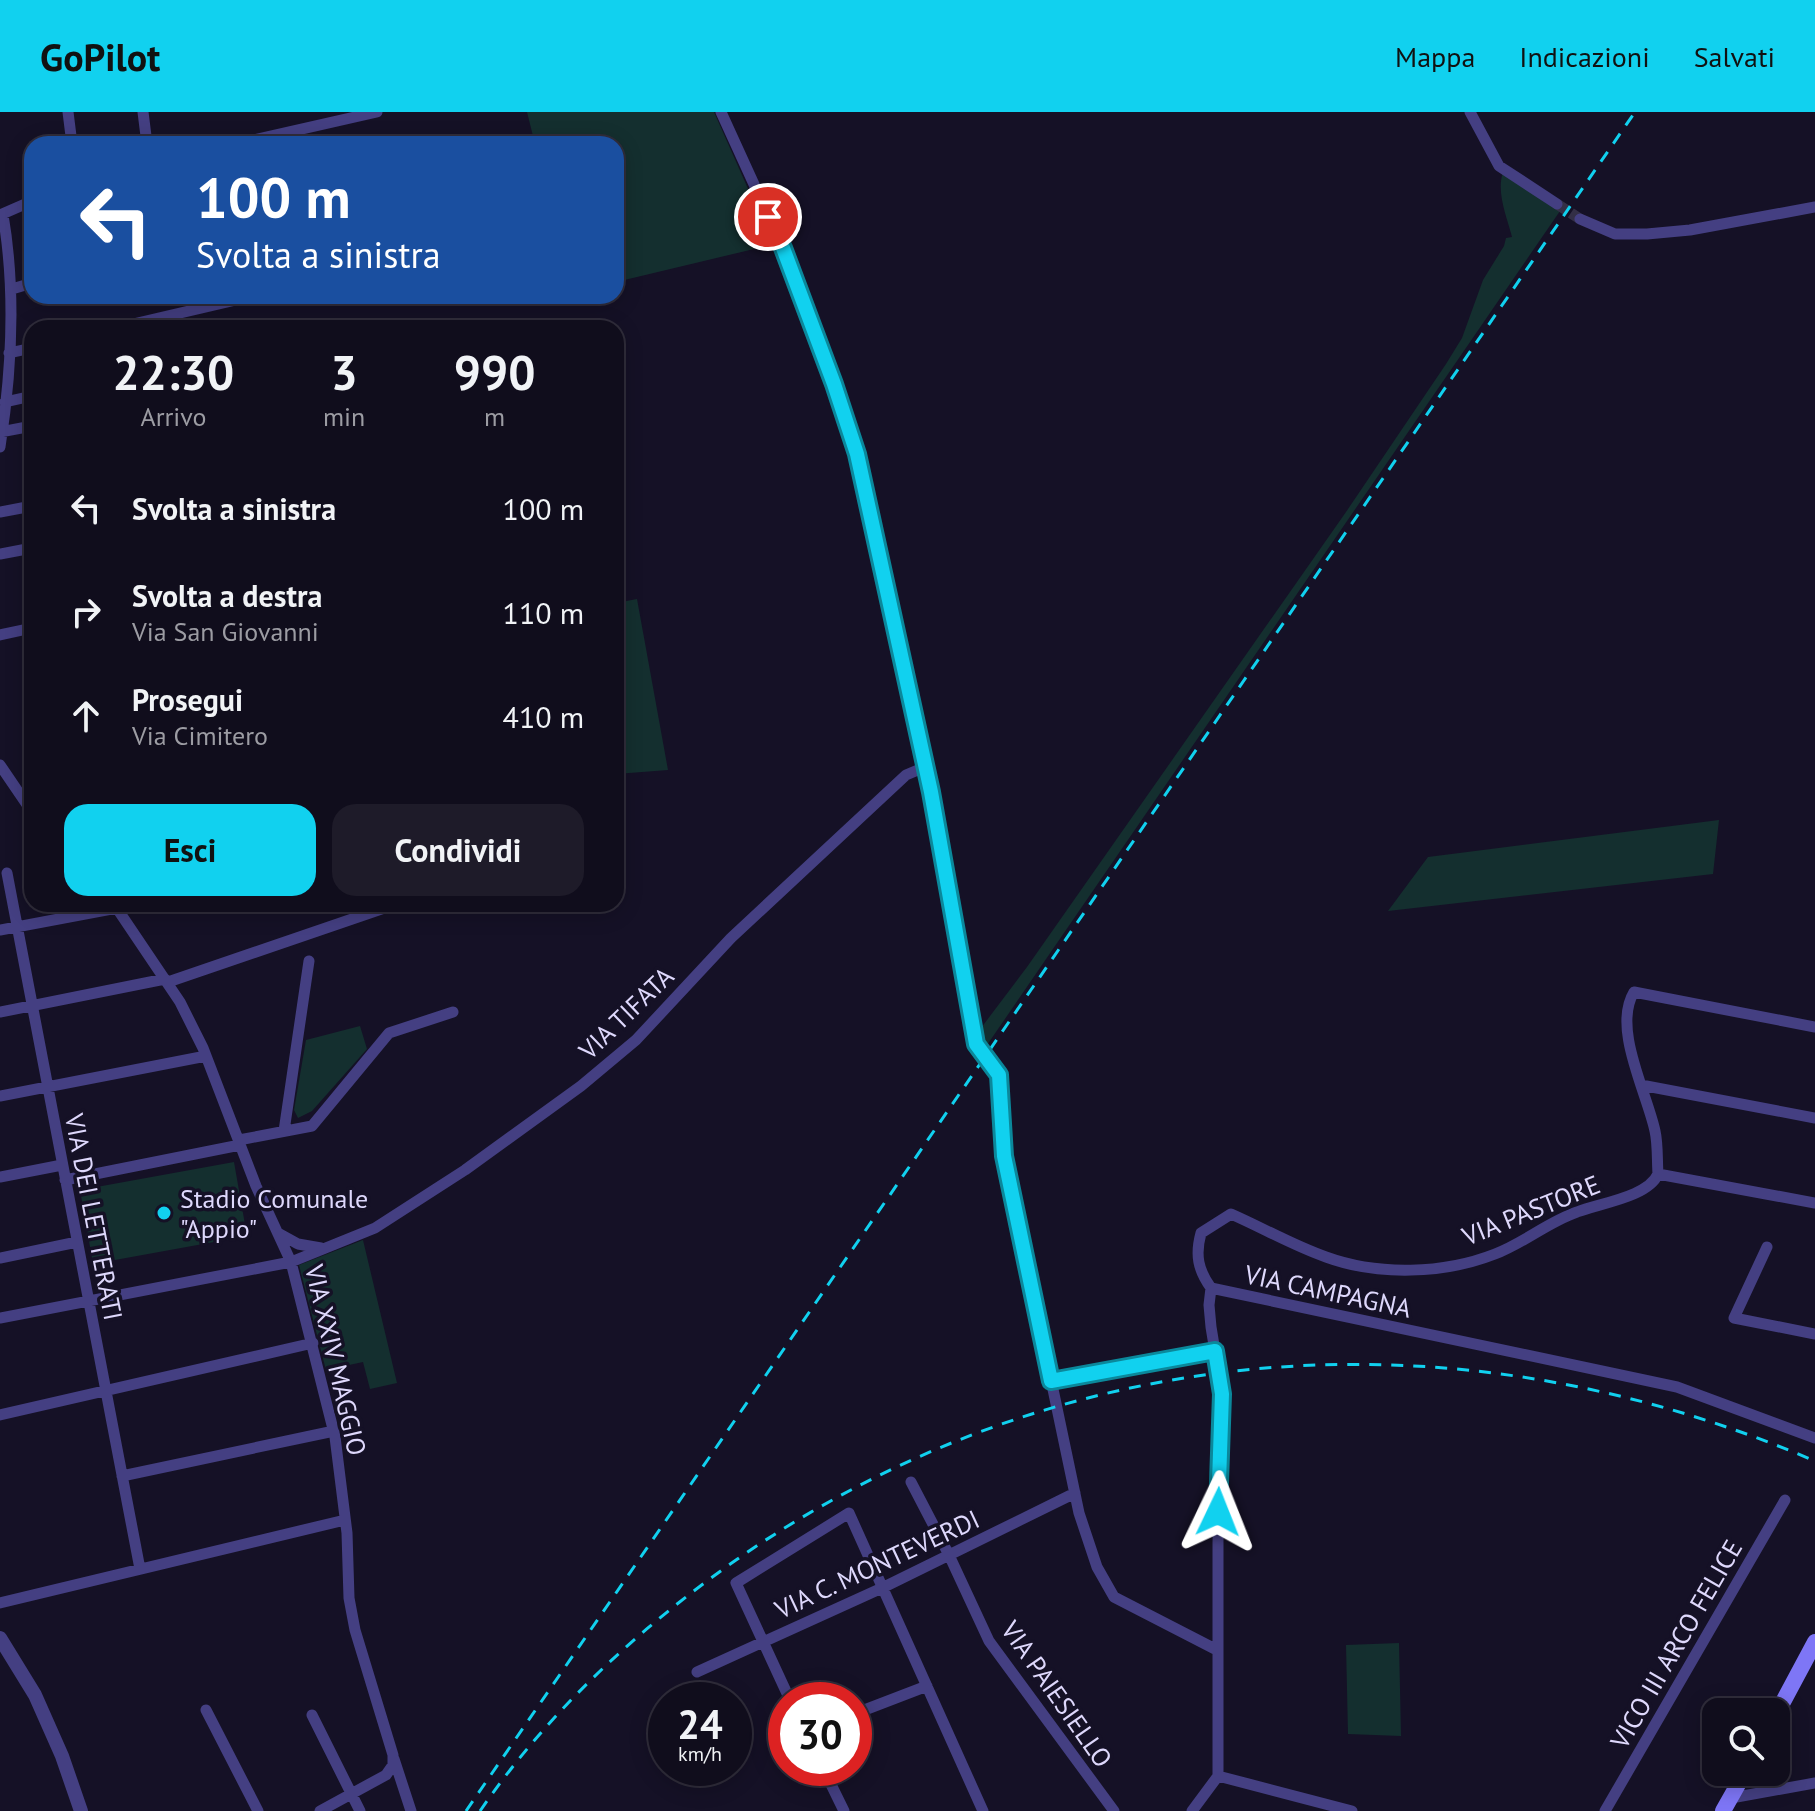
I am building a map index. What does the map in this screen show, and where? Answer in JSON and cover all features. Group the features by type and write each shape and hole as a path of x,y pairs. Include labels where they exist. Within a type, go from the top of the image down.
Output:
{"main road":[{"path":"1785,1698 1815,1642"},
{"path":"1727,1805 1737,1786"}],"street":[{"path":"68,112 71,136"},
{"path":"143,112 146,136"},
{"path":"271,136 377,112"},
{"path":"721,112 783,248 857,454 925,767 976,1044 999,1075 1004,1156 1075,1493 1097,1567 1114,1597 1217,1650"},
{"path":"1470,112 1499,166 1557,204"},
{"path":"0,447 12,289 1,215 24,205"},
{"path":"1580,219 1615,234 1647,234 1690,230 1815,207"},
{"path":"12,289 24,285"},
{"path":"150,320 219,304"},
{"path":"9,353 24,350"},
{"path":"5,402 24,398"},
{"path":"1,432 24,428"},
{"path":"0,512 24,508"},
{"path":"0,554 24,550"},
{"path":"0,635 24,630"},
{"path":"0,765 24,800"},
{"name":"VIA TIFATA","path":"0,1318 291,1262 375,1228 465,1170 581,1086 636,1040 731,938 906,775 925,767"},
{"name":"VIA DEI LETTERATI","path":"7,873 140,1569"},
{"path":"0,930 87,912"},
{"name":"VIA XXIV MAGGIO","path":"120,912 166,980 206,1056 291,1262 334,1431 347,1533 349,1598 355,1630 393,1755"},
{"path":"0,1012 166,980 372,912"},
{"path":"284,1131 309,961"},
{"path":"1815,1027 1634,992 1629,1000 1628,1030 1655,1132 1658,1174 1815,1203"},
{"path":"65,1180 312,1126 389,1033 453,1012"},
{"path":"0,1096 206,1056"},
{"path":"1641,1085 1815,1118"},
{"path":"0,1177 62,1165"},
{"name":"VIA PASTORE","path":"1211,1288 1200,1273 1197,1248 1201,1233 1231,1214 1326,1257 1365,1268 1433,1269 1495,1254 1570,1214 1636,1194 1655,1181 1658,1174"},
{"path":"277,1233 298,1244 326,1248"},
{"path":"0,1258 77,1242"},
{"path":"1767,1247 1734,1318 1815,1334"},
{"name":"VIA CAMPAGNA","path":"1218,1776 1222,1394 1209,1305 1211,1288 1677,1387 1815,1438"},
{"path":"0,1415 313,1343"},
{"path":"1051,1381 1215,1351"},
{"path":"122,1476 334,1431"},
{"name":"VIA PAIESIELLO","path":"911,1482 989,1641 1114,1811"},
{"name":"VIA C. MONTEVERDI","path":"697,1672 882,1588 1075,1493"},
{"name":"VICO III ARCO FELICE","path":"1605,1811 1785,1500"},
{"path":"781,1682 736,1583 849,1513 983,1811"},
{"path":"0,1603 345,1520"},
{"path":"0,1638 35,1695 62,1756 81,1811"},
{"path":"872,1707 927,1686"},
{"path":"206,1710 258,1811"},
{"path":"312,1715 360,1811"},
{"path":"320,1811 386,1775 393,1765 393,1755"},
{"path":"393,1755 411,1811"},
{"path":"1192,1811 1218,1776 1344,1810"},
{"path":"1727,1805 1815,1783"},
{"path":"832,1786 844,1811"}],"green space":[{"path":"527,112 714,112 765,227 764,240 754,249 624,280 624,136 533,136"},
{"path":"1503,172 1560,211 985,1048 981,1028 1346,512 1462,338 1483,280 1506,238 1512,237 1501,197"},
{"path":"637,599 668,770 624,773 624,601"},
{"path":"1719,820 1713,874 1388,911 1428,857"},
{"path":"360,1026 367,1049 312,1111 298,1118 294,1110 306,1040"},
{"name":"Stadio Comunale \"Appio\"","path":"234,1162 247,1236 93,1264 80,1190"},
{"path":"363,1240 397,1383 370,1389 363,1362 326,1370 299,1265"},
{"path":"1399,1643 1401,1736 1348,1734 1346,1645"}],"tunnel":[{"path":"1557,204 1580,219"}],"railway":[{"path":"466,1811 1635,112"},
{"path":"480,1811 535,1740 597,1674 664,1614 736,1560 861,1485 991,1428 1125,1389 1262,1368 1401,1365 1540,1380 1679,1412 1815,1461"}],"place":[{"name":"Stadio Comunale \"Appio\"","path":"164,1213"}],"route":[{"path":"768,217 783,248 857,454 931,792 976,1044 999,1075 1004,1156 1051,1381 1215,1351 1222,1394 1218,1512"}]}
